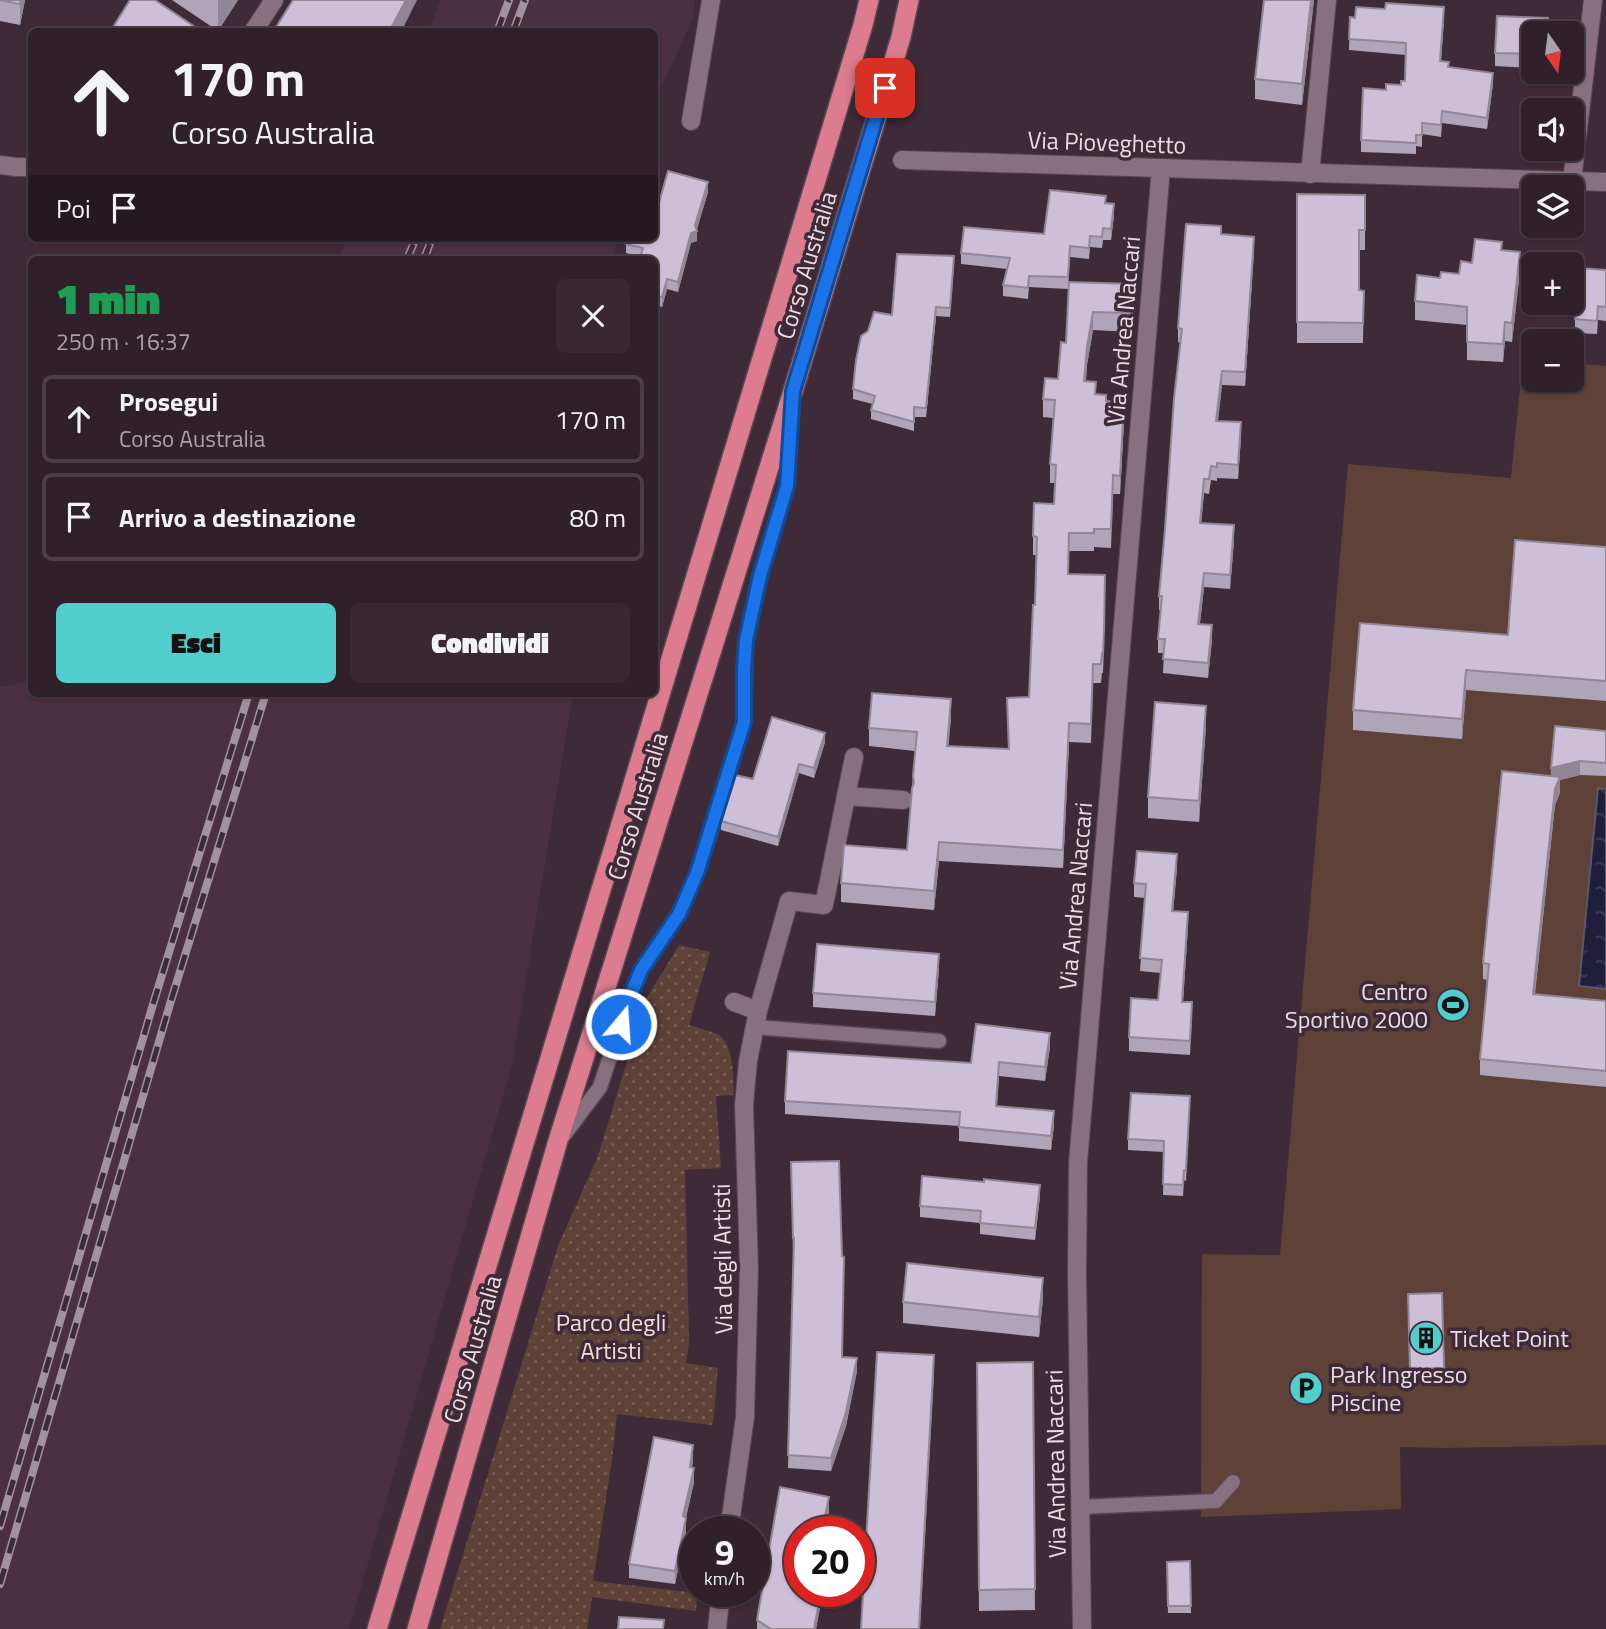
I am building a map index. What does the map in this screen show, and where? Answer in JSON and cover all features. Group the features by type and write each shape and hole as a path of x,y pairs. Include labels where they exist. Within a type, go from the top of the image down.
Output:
{"highway":[{"name":"Corso Australia","path":"377,1629 869,0"},
{"name":"Corso Australia","path":"417,1629 557,1144 793,391 901,37 909,0"}],"street":[{"path":"256,28 274,0"},
{"path":"691,121 711,0"},
{"path":"1310,174 1327,0"},
{"path":"1573,175 1593,0"},
{"name":"Via Pioveghetto","path":"902,160 1521,180"},
{"path":"0,164 28,167"},
{"name":"Via Andrea Naccari","path":"1082,1629 1077,1164 1161,168"},
{"name":"Via Pioveghetto","path":"1584,181 1606,182"},
{"path":"855,757 846,796 903,800"},
{"name":"Via degli Artisti","path":"731,1516 745,1417 749,1268 744,1105 748,1061 756,1019 789,901 824,905 846,796"},
{"path":"734,1002 756,1019"},
{"path":"717,1629 719,1607"}],"lane":[{"path":"557,1144 600,1087 641,970 679,914 697,873 712,827 744,722 746,640 760,576 787,486 793,391"},
{"path":"756,1019 939,1041"},
{"path":"1079,1507 1216,1501 1233,1482"}],"shaded area":[{"path":"441,0 695,0 693,18 658,94 658,28 429,28"},
{"path":"345,242 616,242 614,256 340,256"},
{"path":"28,682 28,697 572,697 512,1065 349,1629 0,1629 0,687"}],"green space":[{"name":"Centro Sportivo 2000","path":"1584,364 1606,366 1606,1445 1400,1447 1401,1509 1201,1517 1202,1254 1280,1255 1348,464 1511,478 1521,378 1521,392 1584,392"},
{"name":"Parco degli Artisti","path":"679,945 710,952 689,1025 722,1037 730,1051 734,1095 716,1096 721,1168 685,1170 689,1343 686,1363 718,1368 714,1414 712,1425 617,1414 593,1581 679,1591 679,1607 696,1607 696,1611 592,1597 587,1629 440,1629 558,1246 598,1156 646,999"}],"water":[{"path":"1598,788 1606,789 1606,989 1579,986"}],"building":[{"path":"0,0 20,0 20,4"},
{"path":"130,0 155,0 195,27 194,28 112,28"},
{"path":"293,0 406,0 391,28 276,28"},
{"path":"1264,0 1311,0 1302,84 1255,79"},
{"path":"1386,3 1444,7 1440,61 1449,62 1448,67 1493,73 1487,118 1442,111 1441,125 1422,123 1422,135 1416,135 1416,143 1361,140 1363,88 1386,90 1386,84 1401,85 1401,81 1405,81 1406,43 1349,39 1350,17 1355,18 1356,7 1385,9"},
{"path":"1497,16 1548,18 1548,21 1521,21 1521,54 1495,53"},
{"path":"668,171 708,182 695,225 697,231 691,233 678,282 667,279 662,297 658,300 658,256 641,256 643,248 626,244 658,242 659,203"},
{"path":"1050,190 1106,196 1105,203 1114,204 1111,229 1103,228 1102,237 1090,236 1089,248 1070,246 1068,277 1029,276 1028,288 1003,285 1010,258 961,253 964,227 1044,234"},
{"path":"1297,194 1365,195 1365,230 1359,230 1359,290 1364,291 1363,323 1297,322"},
{"path":"1186,224 1221,226 1221,234 1254,237 1245,372 1222,371 1216,421 1241,422 1238,465 1217,463 1217,467 1211,466 1209,479 1204,479 1200,523 1234,525 1230,575 1204,573 1198,624 1212,625 1208,663 1163,659 1165,639 1158,639 1174,398 1182,329 1178,328"},
{"path":"1475,239 1502,242 1501,250 1520,252 1512,323 1505,322 1503,344 1467,342 1467,307 1415,301 1417,275 1440,278 1441,272 1459,274 1461,261 1472,263"},
{"path":"897,254 954,256 950,308 936,307 926,408 914,407 914,422 871,410 875,396 853,389 861,336 868,331 874,312 892,315"},
{"path":"1584,268 1606,270 1606,307 1598,306 1597,321 1575,319 1575,315 1584,315"},
{"path":"1069,282 1133,284 1132,313 1093,312 1087,347 1084,381 1096,382 1095,394 1106,395 1106,401 1124,402 1120,476 1113,475 1111,529 1094,529 1094,533 1069,533 1068,574 1105,575 1104,630 1101,664 1093,664 1091,724 1069,723 1063,850 939,842 934,891 841,883 844,845 907,850 917,732 869,728 872,693 951,699 947,746 1009,749 1007,698 1029,697 1037,537 1033,536 1034,503 1054,504 1056,465 1050,464 1055,400 1043,399 1045,378 1058,379 1061,342 1066,343"},
{"path":"1515,540 1606,547 1606,681 1466,670 1462,719 1353,710 1360,623 1508,635"},
{"path":"1155,702 1206,706 1199,801 1148,797"},
{"path":"772,717 825,733 814,768 799,764 778,837 721,821 735,775 753,779"},
{"path":"1555,726 1606,731 1606,763 1580,761 1551,768"},
{"path":"1502,771 1560,777 1555,789 1533,994 1606,1001 1606,1071 1480,1059 1489,964 1483,963"},
{"path":"1137,851 1177,854 1172,911 1188,912 1182,1002 1192,1002 1190,1041 1129,1037 1131,998 1158,1000 1162,960 1140,958 1146,884 1134,883"},
{"path":"817,944 939,954 935,1002 813,993"},
{"path":"976,1024 1050,1033 1045,1067 999,1062 996,1106 1054,1111 1051,1136 959,1127 960,1112 785,1101 788,1051 971,1063"},
{"path":"1131,1093 1190,1096 1183,1185 1163,1184 1164,1141 1128,1139"},
{"path":"839,1161 844,1257 842,1357 857,1358 846,1412 831,1458 788,1455 794,1238 791,1162"},
{"path":"922,1176 1040,1185 1035,1228 980,1223 981,1211 920,1206"},
{"path":"907,1263 1043,1278 1039,1317 903,1302"},
{"name":"Ticket Point","path":"1442,1293 1444,1368 1410,1369 1408,1294"},
{"path":"877,1352 934,1355 919,1629 861,1629 862,1607 875,1607 875,1516 868,1516"},
{"path":"1033,1362 1035,1589 979,1590 977,1363"},
{"path":"654,1437 693,1445 690,1467 694,1468 683,1516 679,1516 679,1552 675,1571 629,1564"},
{"path":"780,1487 829,1497 825,1516 784,1516 784,1607 818,1607 814,1629 771,1629 757,1620 759,1607 770,1607 770,1545"},
{"path":"1190,1561 1191,1606 1168,1606 1167,1562"},
{"path":"619,1617 664,1620 663,1629 618,1629"}],"railway":[{"path":"498,28 509,0"},
{"path":"514,28 525,0"},
{"path":"408,256 414,242"},
{"path":"425,256 430,242"},
{"path":"0,1526 154,1001 248,697"},
{"path":"0,1584 170,1004 265,697"}],"place":[{"name":"Centro Sportivo 2000","path":"1453,1005"},
{"name":"Ticket Point","path":"1426,1338"},
{"name":"Park Ingresso Piscine","path":"1306,1388"}],"route":[{"path":"621,1024 641,970 679,914 697,873 744,722 746,640 760,576 787,486 793,391 885,88"}]}
